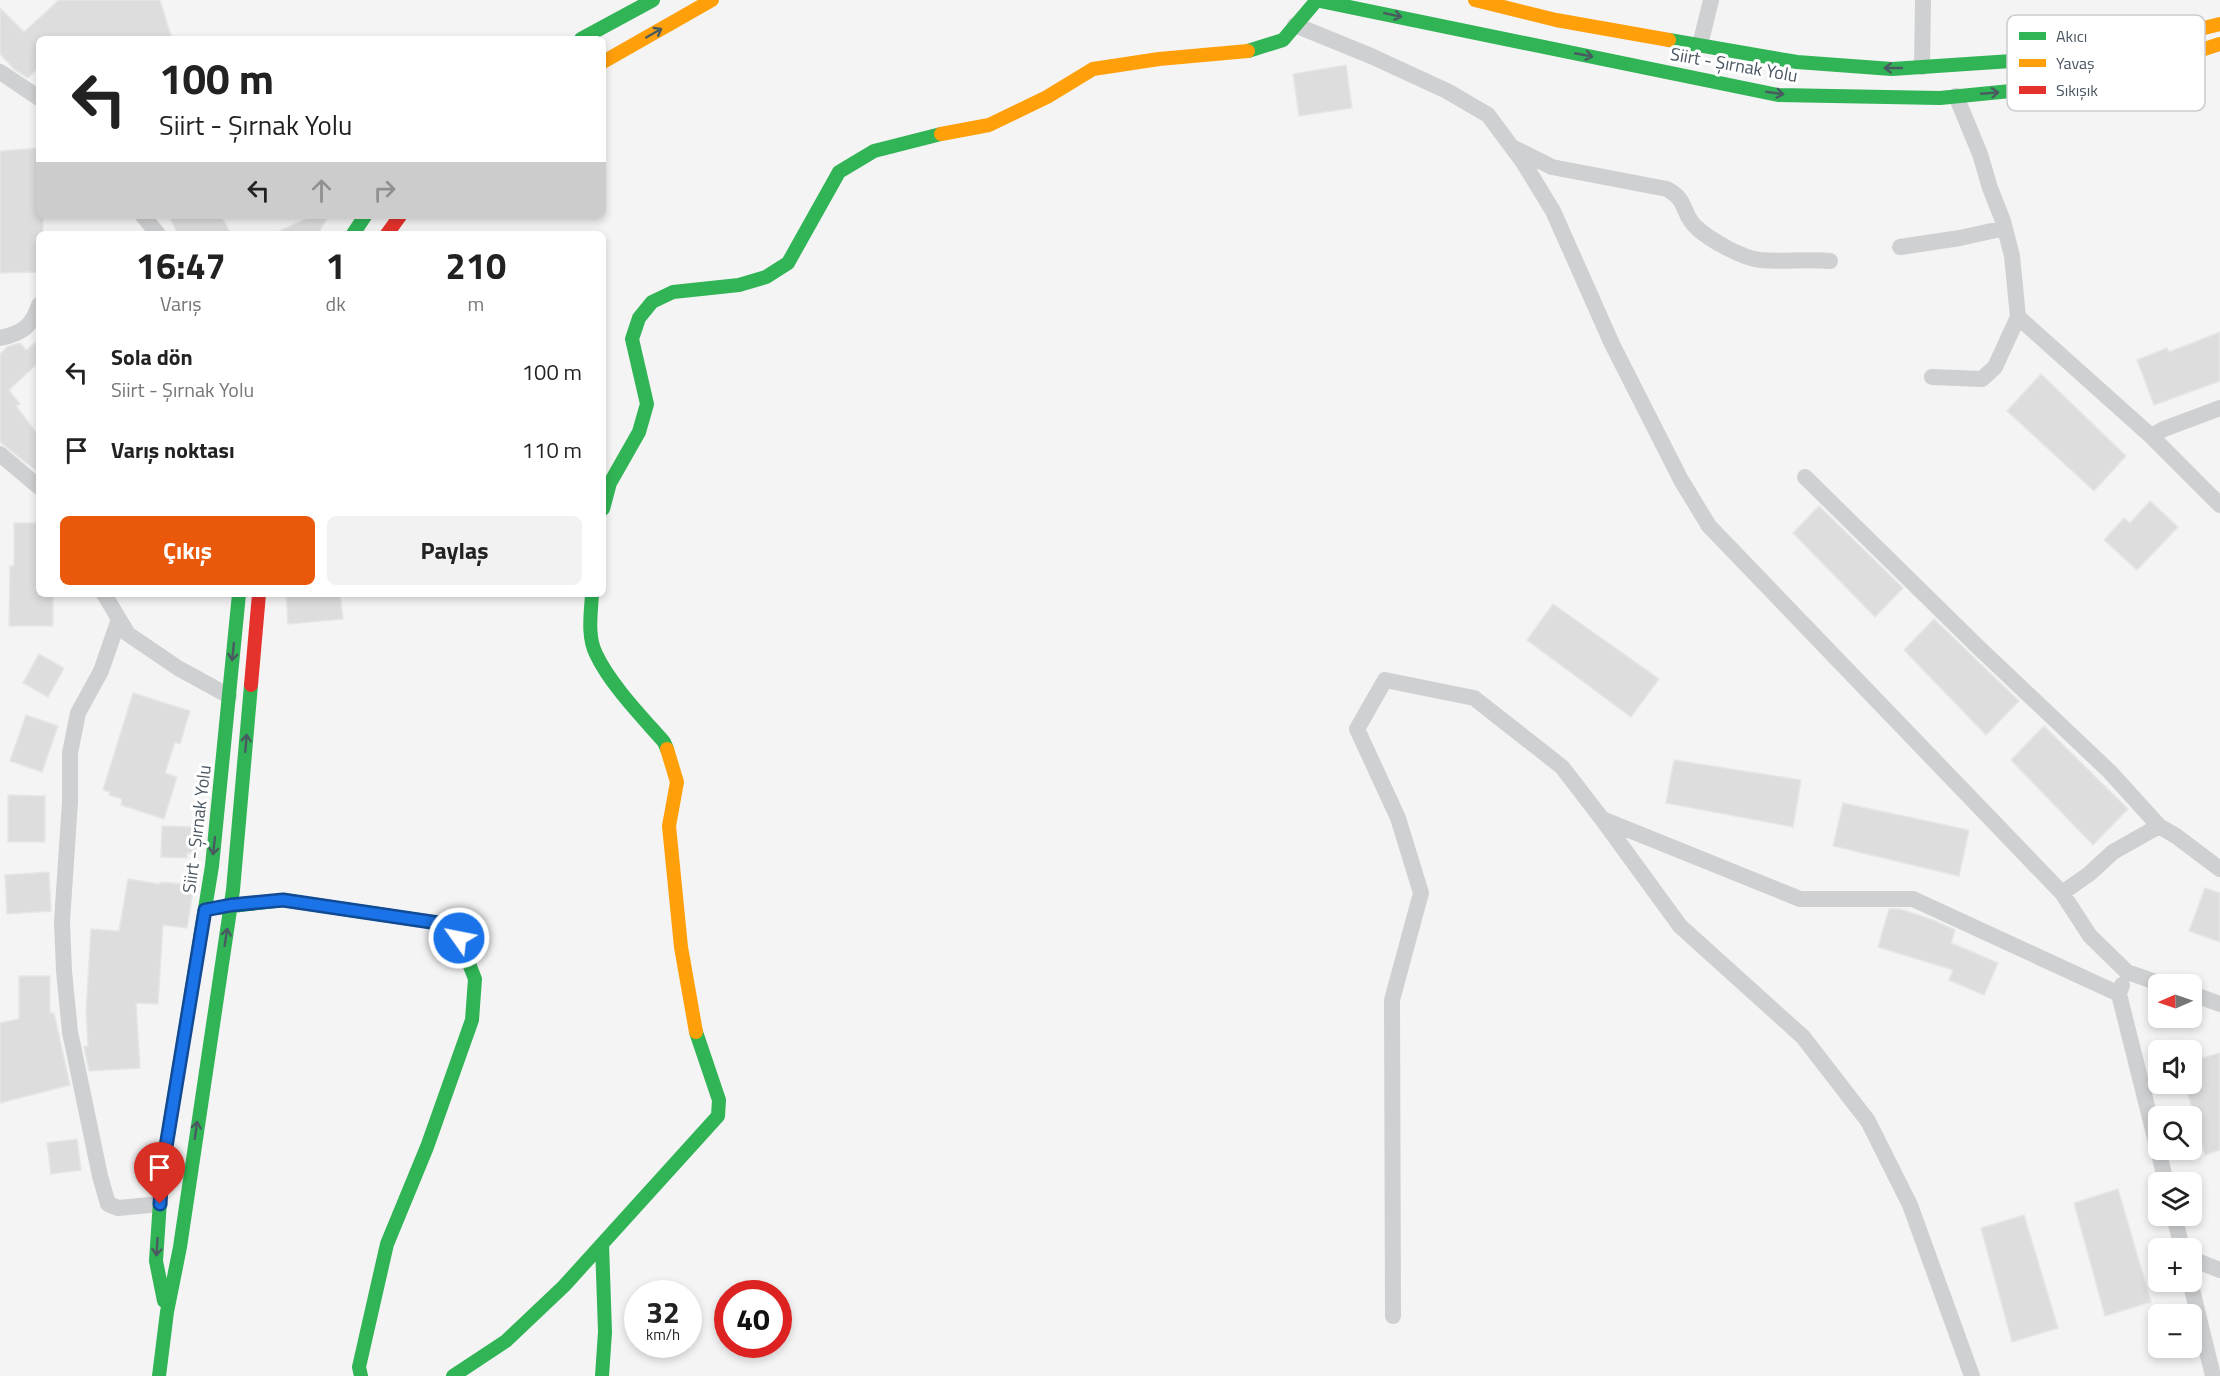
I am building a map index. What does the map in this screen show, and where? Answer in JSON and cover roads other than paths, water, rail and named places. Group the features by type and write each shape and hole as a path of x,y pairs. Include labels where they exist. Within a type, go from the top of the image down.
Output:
{"street":[{"path":"587,36 653,0"},
{"path":"606,60 712,0"},
{"path":"606,498 610,483 639,432 647,404 632,339 639,318 652,302 673,292 739,285 766,277 781,267 788,262 839,172 874,151 921,138 989,125 1047,97 1093,69 1159,59 1255,50 1282,40 1316,0"},
{"name":"Siirt - Şırnak Yolu","path":"1316,0 1778,94 1940,98 2007,91"},
{"name":"Siirt - Şırnak Yolu","path":"1474,0 1557,20 1797,62 1892,69 2007,61"},
{"path":"1700,45 1711,0"},
{"path":"1922,67 1923,0"},
{"name":"Siirt - Şırnak Yolu","path":"2205,28 2220,24"},
{"path":"1295,25 1371,56 1447,91 1488,115 1512,147 1553,211 1612,344 1681,480 1709,526 2062,893 2090,936 2127,972 2148,979"},
{"name":"Siirt - Şırnak Yolu","path":"2205,49 2220,44"},
{"path":"0,72 36,96"},
{"path":"1932,377 1982,379 1995,367 2018,317 2012,256 2005,228 1980,154 1956,96"},
{"path":"1512,147 1552,167 1666,189 1678,195 1690,222 1699,230 1716,242 1756,259 1830,261"},
{"path":"146,219 156,231"},
{"path":"1900,247 1960,238 2005,228"},
{"path":"0,338 11,336 33,322 36,313"},
{"path":"2018,317 2151,436 2220,505"},
{"path":"2151,436 2220,408"},
{"path":"0,454 36,485"},
{"path":"1805,477 1976,645 2110,772 2159,826 2220,868"},
{"path":"106,597 128,634 178,668 229,696"},
{"name":"Siirt - Şırnak Yolu","path":"167,1312 156,1261 162,1171 212,866 239,597"},
{"path":"159,1376 231,905 259,597"},
{"path":"453,1376 460,1369 506,1341 564,1286 718,1116 719,1100 695,1030 681,947 669,826 677,782 664,742 624,697 595,653 590,627 592,597"},
{"path":"118,619 101,672 78,713 70,753 70,802 62,921 64,971 70,1032 108,1204 118,1208 160,1204"},
{"path":"1393,1316 1392,1000 1421,893 1398,818 1357,729 1385,680 1474,698 1562,767 1680,926 1803,1037 1868,1121 1910,1205 1972,1376"},
{"path":"1602,819 1800,899 1913,899 2119,994"},
{"path":"2062,893 2090,874 2113,852 2159,826"},
{"path":"205,910 283,900 445,924 459,938 475,979 472,1020 427,1147 387,1244 359,1367 361,1376"},
{"path":"2127,972 2119,994 2164,1172"},
{"path":"2202,998 2220,1004"},
{"path":"602,1245 605,1332 603,1376"},
{"path":"2202,1263 2220,1270"},
{"path":"2193,1292 2213,1376"}]}
